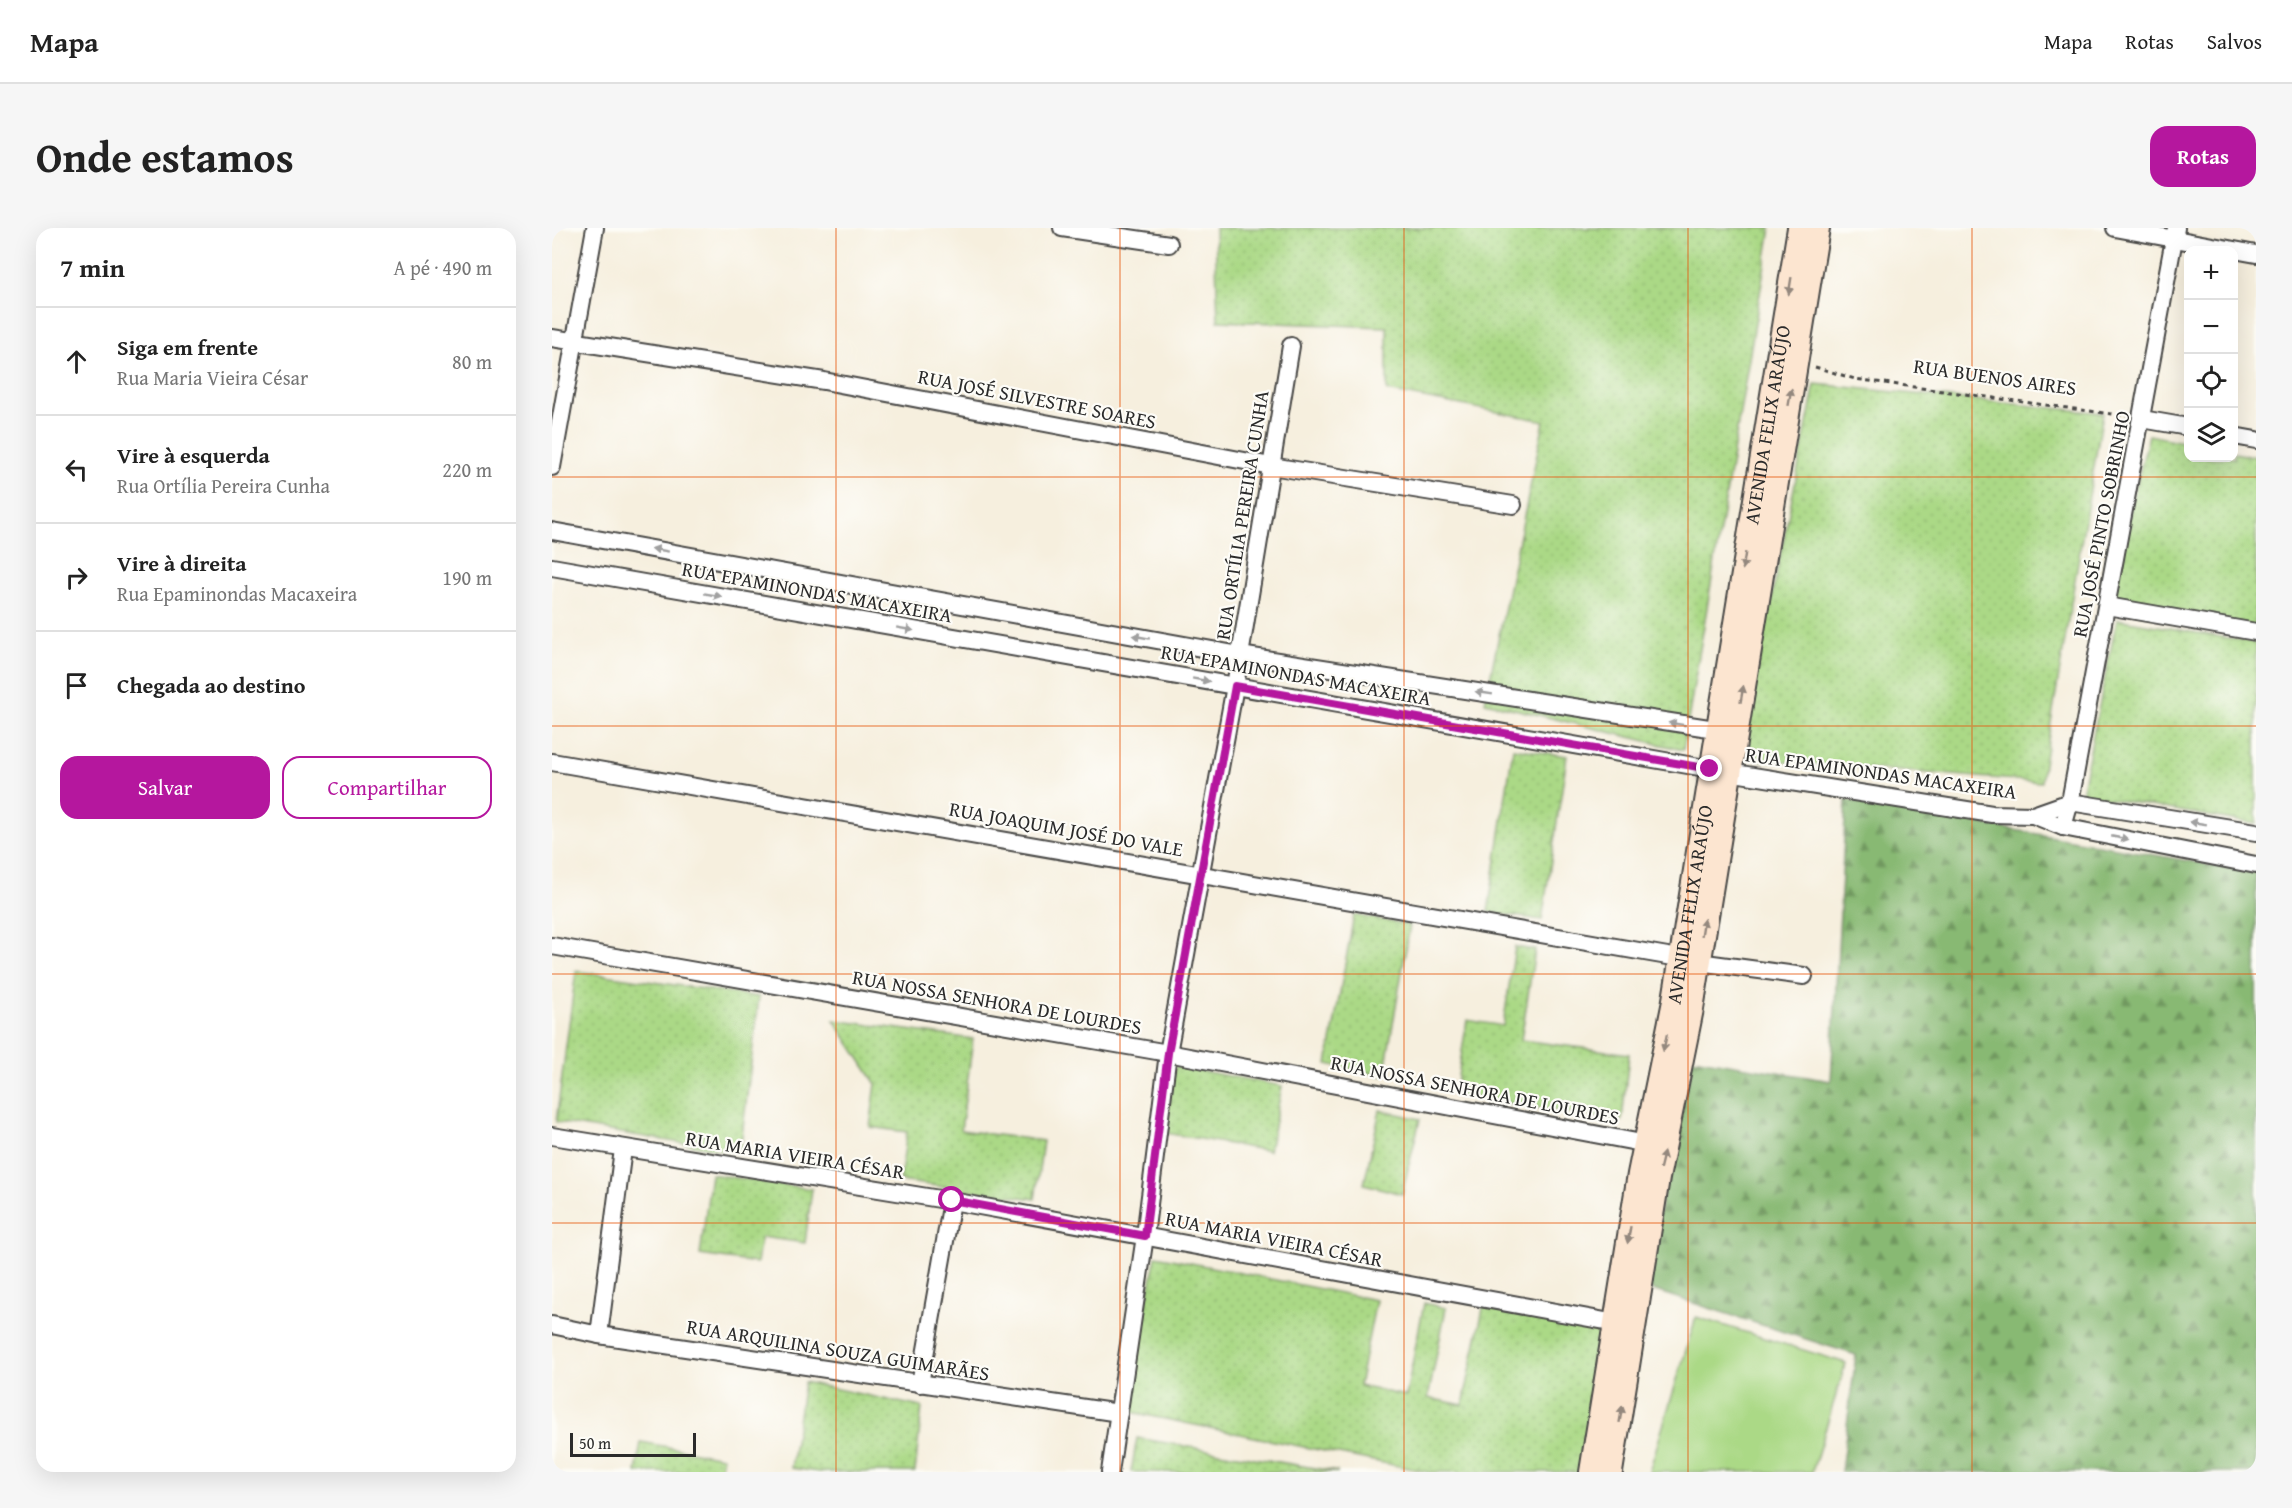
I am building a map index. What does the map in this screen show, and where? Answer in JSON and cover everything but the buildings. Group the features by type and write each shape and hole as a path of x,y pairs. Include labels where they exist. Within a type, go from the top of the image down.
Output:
{"main road":[{"name":"AVENIDA FELIX ARAÚJO","path":"1726,731 1799,228"},
{"name":"AVENIDA FELIX ARAÚJO","path":"1611,1472 1639,1174 1688,960 1719,770 1796,362 1818,228"},
{"name":"AVENIDA FELIX ARAÚJO","path":"1591,1472 1658,1178 1692,1009 1688,960"}],"street":[{"path":"552,466 595,228"},
{"path":"1062,228 1169,244"},
{"path":"2115,228 2175,233 2256,254"},
{"name":"RUA JOSÉ PINTO SOBRINHO","path":"2063,827 2070,802 2107,606 2175,233"},
{"name":"RUA JOSÉ SILVESTRE SOARES","path":"552,338 922,398 1271,466 1513,505"},
{"name":"RUA ORTÍLIA PEREIRA CUNHA","path":"1110,1472 1145,1236 1168,1053 1235,686 1291,346"},
{"path":"2142,419 2184,426"},
{"path":"2238,437 2256,440"},
{"name":"RUA EPAMINONDAS MACAXEIRA","path":"552,531 1240,655 1726,731"},
{"name":"RUA EPAMINONDAS MACAXEIRA","path":"552,567 1719,770 1992,814 2033,815 2063,827 2256,865"},
{"path":"2107,606 2256,632"},
{"name":"RUA JOAQUIM JOSÉ DO VALE","path":"552,762 1688,960 1804,976"},
{"name":"RUA EPAMINONDAS MACAXEIRA","path":"2033,815 2070,802 2256,832"},
{"name":"RUA NOSSA SENHORA DE LOURDES","path":"552,946 1168,1053 1647,1144"},
{"name":"RUA MARIA VIEIRA CÉSAR","path":"552,1136 952,1200 1624,1324"},
{"path":"599,1335 623,1149"},
{"path":"920,1384 952,1200"},
{"name":"RUA ARQUILINA SOUZA GUIMARÃES","path":"552,1325 599,1335 1119,1413"}],"path":[{"name":"RUA BUENOS AIRES","path":"1796,362 1855,378 2142,419"}],"green space":[{"path":"1215,228 1771,228 1683,750 1485,702 1544,421 1387,391 1387,327 1218,321"},
{"path":"1815,384 2103,413 2041,782 1747,759 1750,706"},
{"path":"2149,435 2184,442 2184,462 2238,462 2238,454 2256,457 2256,628 2116,608 2111,586"},
{"path":"2117,619 2256,643 2256,824 2081,794"},
{"path":"1513,748 1567,756 1542,920 1488,912"},
{"path":"1846,800 2256,873 2256,1472 1841,1472 1856,1355 1643,1287 1693,1058 1831,1081"},
{"path":"1354,915 1410,925 1384,1076 1327,1064"},
{"path":"1515,947 1535,950 1521,1040 1629,1054 1622,1121 1455,1095 1467,1020 1503,1026"},
{"path":"576,971 759,997 740,1153 556,1122"},
{"path":"834,1020 973,1039 961,1130 1043,1141 1035,1199 900,1181 907,1132 870,1127 876,1084"},
{"path":"1175,1066 1282,1086 1269,1151 1165,1133"},
{"path":"1380,1110 1420,1119 1402,1194 1364,1184"},
{"path":"711,1174 812,1189 805,1243 761,1237 757,1263 700,1255"},
{"path":"1156,1256 1376,1300 1359,1386 1406,1396 1424,1303 1446,1308 1428,1398 1463,1405 1484,1304 1609,1329 1581,1472 1428,1472 1125,1411"},
{"path":"1696,1317 1846,1363 1812,1472 1649,1472"},
{"path":"804,1382 922,1407 915,1472 819,1472 791,1468"},
{"path":"1137,1438 1338,1472 1131,1472"},
{"path":"641,1442 723,1457 720,1472 636,1472"}],"route":[{"path":"952,1200 1145,1236 1168,1053 1235,686 1710,769"}]}
